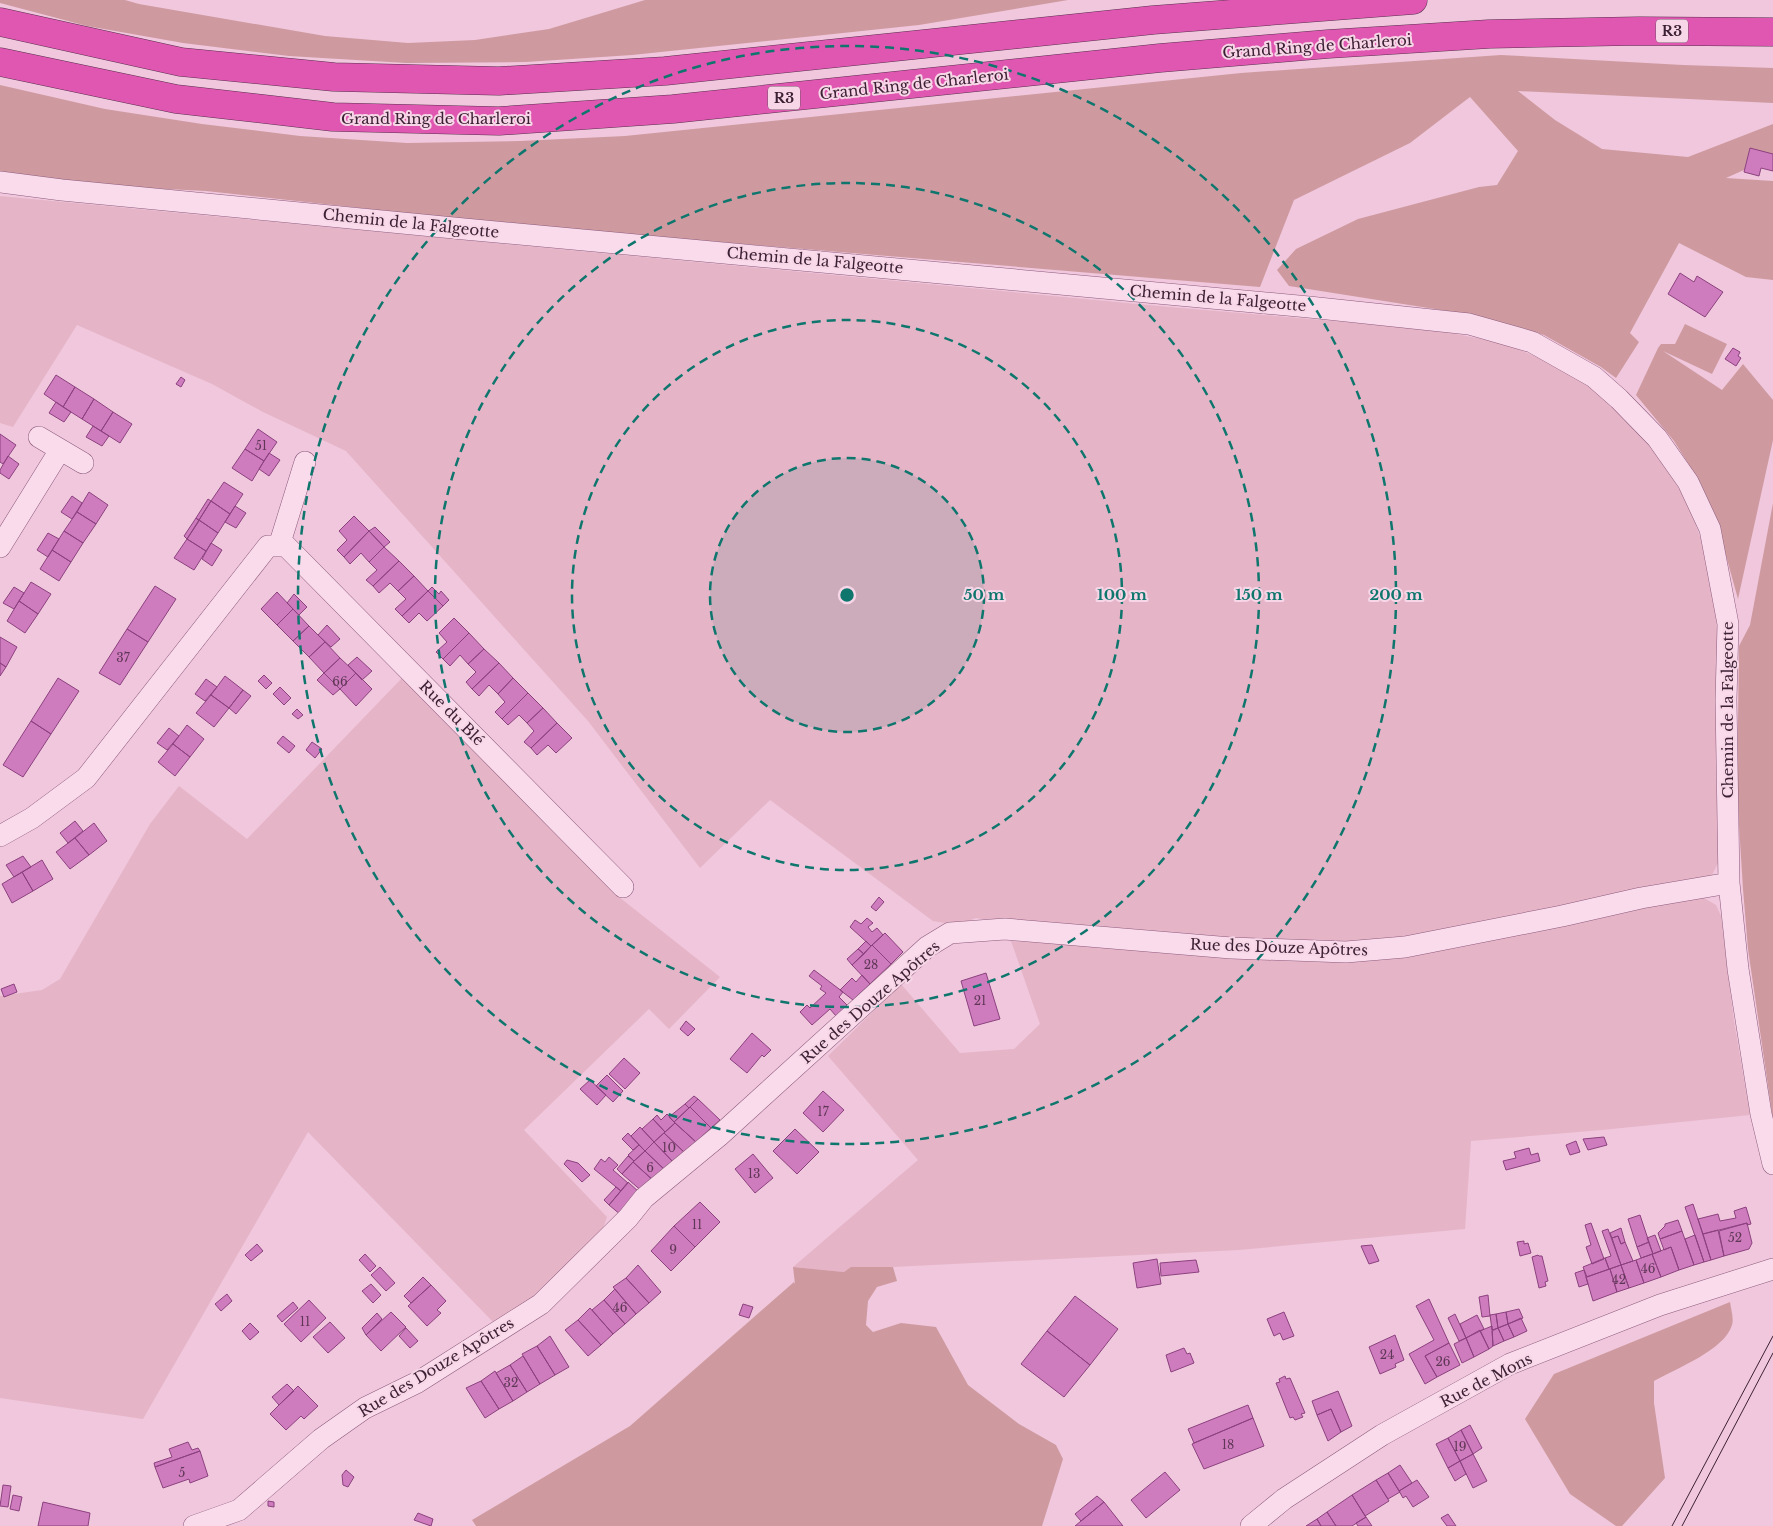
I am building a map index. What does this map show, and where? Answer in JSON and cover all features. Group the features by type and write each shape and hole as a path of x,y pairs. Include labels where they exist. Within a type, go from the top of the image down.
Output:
{"highway":[{"path":"0,22 181,62 334,77 499,80 665,71 1153,20 1413,0"},
{"name":"Grand Ring de Charleroi","path":"0,62 176,100 333,117 499,121 673,110 1160,58 1328,44 1490,34 1640,31 1773,32"}],"street":[{"name":"Chemin de la Falgeotte","path":"0,182 72,191 464,229 1309,306 1469,324 1532,342 1594,377 1619,399 1657,438 1688,482 1710,529 1728,624 1726,700 1729,883 1741,988 1761,1114 1773,1164"},
{"path":"39,438 83,463"},
{"path":"0,547 60,450"},
{"path":"0,836 32,818 86,778 268,546 278,546 305,462"},
{"name":"Rue du Blé","path":"278,546 286,546 623,888"},
{"name":"Rue des Douze Apôtres","path":"194,1526 239,1510 321,1439 365,1408 418,1382 541,1304 628,1218 644,1198 719,1136 927,947 950,933 1005,930 1231,948 1346,952 1405,947 1562,916 1641,898 1729,883"},
{"name":"Rue de Mons","path":"1251,1526 1284,1500 1382,1435 1510,1364 1660,1305 1773,1269"}],"shaded area":[{"path":"0,0 125,0 325,36 408,43 475,40 549,29 645,0 1068,0 919,25 632,55 526,62 406,63 289,56 183,43 87,26 0,3"},
{"path":"1501,55 1773,68 1773,103 1518,91 1555,120 1602,149 1688,157 1773,124 1773,157 1726,178 1773,181 1773,280 1746,277 1679,243 1630,333 1639,342 1616,378 1601,367 1544,335 1460,313 1289,286 1277,270 1296,249 1358,219 1479,187 1497,185 1518,151 1470,97 1410,143 1294,200 1260,287 515,225 206,191 86,185 0,174 0,85 105,109 202,124 300,136 407,143 520,141 625,136 1241,73"},
{"path":"0,196 1159,306 1437,330 1505,344 1554,364 1584,382 1609,403 1651,446 1687,501 1702,542 1713,584 1718,641 1716,781 1720,859 1710,879 1499,924 1347,946 1007,923 976,918 957,925 933,921 770,800 700,868 588,721 346,451 263,412 212,384 77,325 13,427 0,423"},
{"path":"1685,324 1727,344 1712,374 1663,351 1722,390 1743,364 1773,400 1773,440 1738,599 1725,552 1701,484 1674,441 1636,395 1658,348 1661,344 1675,344"},
{"path":"1773,503 1773,1120 1748,949 1737,793 1739,646 1750,625"},
{"path":"402,678 619,897 720,977 669,1029 649,1009 524,1130 607,1217 599,1239 552,1287 496,1325 308,1132 143,1419 0,1398 0,996 42,990 60,979 150,824 179,786 247,839"},
{"path":"1685,898 1704,898 1716,905 1721,916 1734,1021 1750,1115 1471,1141 1465,1229 1239,1250 893,1267 852,1267 844,1272 793,1267 918,1160 828,1056 901,984 960,1053 1014,1049 1040,1024 1011,941 1120,946 1296,961 1339,962 1456,948"},
{"path":"793,1267 844,1272 851,1267 893,1267 897,1281 877,1287 868,1301 866,1325 873,1332 901,1323 936,1327 968,1385 1019,1424 1056,1445 1063,1459 1042,1526 476,1526 472,1520 630,1426 794,1282 795,1284"},
{"path":"1730,1302 1733,1323 1728,1334 1720,1343 1698,1358 1654,1381 1654,1403 1665,1478 1622,1526 1616,1526 1570,1494 1525,1419 1554,1374"}],"building":[{"path":"1750,148 1773,154 1773,171 1761,168 1759,176 1744,172"},
{"path":"1680,273 1694,282 1697,276 1723,292 1705,317 1668,294"},
{"path":"1733,348 1740,352 1738,356 1741,358 1736,366 1725,359"},
{"path":"56,375 75,387 63,407 44,394"},
{"path":"181,377 185,380 181,387 176,384"},
{"path":"75,387 94,399 82,419 63,407"},
{"path":"94,399 113,412 101,431 82,419"},
{"path":"56,402 71,412 64,422 49,413"},
{"path":"113,412 132,424 120,443 101,431"},
{"path":"93,426 109,436 102,446 86,437"},
{"path":"258,429 277,442 264,461 245,449"},
{"path":"0,434 16,445 3,464 0,462"},
{"path":"245,449 264,461 252,481 232,468"},
{"path":"269,453 280,460 269,476 259,469"},
{"path":"8,456 19,464 9,479 0,473"},
{"path":"224,482 243,494 230,514 211,501"},
{"path":"89,492 108,505 96,524 77,512"},
{"path":"72,496 82,503 72,519 61,512"},
{"path":"208,499 211,501 199,520 196,518"},
{"path":"211,501 230,514 218,533 199,520"},
{"path":"235,506 246,513 236,528 225,522"},
{"path":"77,512 96,524 83,543 64,531"},
{"path":"354,516 369,531 344,557 337,550 347,540 339,531"},
{"path":"196,518 199,521 187,539 184,536"},
{"path":"199,520 218,533 206,551 187,539"},
{"path":"375,527 390,542 384,547 369,531"},
{"path":"64,531 83,543 71,562 52,550"},
{"path":"369,531 384,547 369,562 361,553 350,564 344,557"},
{"path":"48,533 59,539 48,557 37,550"},
{"path":"187,539 206,551 194,570 174,558"},
{"path":"211,543 222,550 212,566 202,559"},
{"path":"384,547 399,561 373,586 366,580 377,570 369,562"},
{"path":"52,550 71,562 59,581 40,569"},
{"path":"399,561 414,576 398,591 390,583 379,593 373,586"},
{"path":"414,576 428,591 402,616 395,609 406,599 398,591"},
{"path":"31,582 51,594 38,614 19,601"},
{"path":"155,586 176,599 148,642 127,629"},
{"path":"14,587 24,593 14,609 3,603"},
{"path":"432,587 439,594 441,591 449,600 443,606 428,591"},
{"path":"428,591 443,606 427,621 419,613 409,623 402,616"},
{"path":"277,592 293,609 277,625 261,609"},
{"path":"294,594 307,607 299,615 287,603"},
{"path":"19,601 38,614 25,633 7,621"},
{"path":"293,609 309,626 293,641 277,625"},
{"path":"454,618 469,633 443,659 436,652 447,642 439,633"},
{"path":"327,625 340,639 331,647 318,635"},
{"path":"309,626 325,642 309,657 293,641"},
{"path":"127,629 148,642 120,685 99,673"},
{"path":"469,633 484,649 468,664 460,655 450,666 443,659"},
{"path":"0,637 17,647 6,667 0,663"},
{"path":"325,642 340,658 324,673 309,657"},
{"path":"484,649 499,663 472,689 466,682 476,672 468,664"},
{"path":"357,657 372,671 362,680 348,665"},
{"path":"340,658 356,673 340,689 324,673"},
{"path":"0,663 6,667 0,676"},
{"path":"499,663 513,678 498,694 489,685 479,696 472,689"},
{"path":"324,673 340,689 333,695 317,680"},
{"path":"356,673 372,689 356,706 340,689"},
{"path":"264,675 272,683 266,689 258,681"},
{"path":"225,676 243,690 229,708 211,695"},
{"path":"58,678 79,691 51,734 31,721"},
{"path":"513,678 528,693 502,719 495,712 505,702 498,694"},
{"path":"206,679 217,687 205,701 195,694"},
{"path":"280,687 291,698 284,705 273,694"},
{"path":"243,690 251,696 236,714 229,708"},
{"path":"528,693 543,708 527,723 519,715 508,725 502,719"},
{"path":"211,695 229,708 214,727 196,713"},
{"path":"543,708 557,723 531,748 524,742 534,731 527,723"},
{"path":"297,709 303,715 298,719 292,714"},
{"path":"31,721 51,734 23,777 3,765"},
{"path":"557,723 572,738 556,753 548,745 537,755 531,748"},
{"path":"187,725 204,739 190,757 173,744"},
{"path":"169,728 179,736 167,750 157,743"},
{"path":"283,736 295,746 289,753 277,743"},
{"path":"312,742 322,749 315,758 306,750"},
{"path":"173,744 190,757 175,776 158,762"},
{"path":"75,821 83,831 68,843 60,833"},
{"path":"94,823 107,841 89,855 75,838"},
{"path":"75,838 89,855 70,869 56,852"},
{"path":"23,856 31,867 14,877 6,865"},
{"path":"42,860 53,879 33,891 22,872"},
{"path":"22,872 33,891 12,903 2,884"},
{"path":"879,897 884,902 876,911 871,907"},
{"path":"867,918 873,923 868,927 872,932 877,928 883,935 871,946 850,927 855,920 861,924"},
{"path":"885,933 903,952 891,964 872,945"},
{"path":"866,941 871,946 864,954 858,949"},
{"path":"872,945 891,964 870,984 852,965"},
{"path":"858,949 864,954 852,965 847,959"},
{"path":"814,970 843,992 839,997 847,1005 836,1016 830,1009 812,1025 800,1012 807,1005 810,1008 826,993 820,989 822,986 809,976"},
{"path":"986,973 1000,1019 974,1026 961,981"},
{"path":"862,975 870,984 853,1000 840,990 852,978 856,982"},
{"path":"14,984 17,992 4,997 1,989"},
{"path":"686,1021 695,1029 688,1036 680,1029"},
{"path":"752,1033 771,1050 764,1057 762,1055 747,1073 730,1059"},
{"path":"624,1058 640,1073 625,1089 609,1074"},
{"path":"607,1075 623,1091 613,1102 596,1086"},
{"path":"590,1080 606,1095 597,1105 580,1089"},
{"path":"823,1091 844,1110 823,1132 803,1113"},
{"path":"694,1096 698,1099 689,1108 685,1104"},
{"path":"698,1099 720,1120 711,1128 690,1107"},
{"path":"685,1104 689,1108 674,1122 669,1117"},
{"path":"690,1107 711,1128 696,1142 674,1122"},
{"path":"667,1114 675,1123 665,1132 653,1119 657,1115 661,1120"},
{"path":"653,1119 665,1132 654,1142 642,1129"},
{"path":"675,1123 696,1142 685,1153 664,1133"},
{"path":"640,1127 654,1142 645,1151 631,1136"},
{"path":"795,1129 819,1152 797,1174 773,1151"},
{"path":"628,1133 639,1145 633,1150 622,1139"},
{"path":"664,1133 685,1153 674,1163 654,1142"},
{"path":"1604,1137 1607,1145 1588,1150 1583,1139"},
{"path":"1576,1141 1580,1152 1570,1155 1566,1145"},
{"path":"654,1142 674,1163 666,1171 645,1151"},
{"path":"639,1145 645,1151 634,1161 628,1155"},
{"path":"1529,1148 1531,1155 1538,1153 1540,1161 1506,1170 1503,1161 1516,1158 1514,1152"},
{"path":"645,1151 666,1171 655,1182 633,1162"},
{"path":"753,1154 773,1178 755,1193 735,1169"},
{"path":"628,1156 634,1161 622,1174 617,1169"},
{"path":"609,1157 618,1165 613,1170 628,1183 621,1191 594,1169 601,1159 605,1162"},
{"path":"567,1160 578,1163 590,1175 582,1182 564,1164"},
{"path":"633,1162 655,1182 644,1193 622,1174"},
{"path":"628,1182 640,1193 621,1215 609,1205"},
{"path":"616,1187 621,1191 609,1205 604,1200"},
{"path":"700,1202 720,1222 695,1247 674,1226"},
{"path":"1693,1204 1711,1260 1704,1262 1685,1207"},
{"path":"1746,1207 1751,1224 1747,1225 1747,1223 1703,1234 1698,1219 1718,1214 1720,1221 1736,1218 1734,1211"},
{"path":"1640,1215 1649,1242 1637,1247 1628,1219"},
{"path":"1678,1220 1682,1231 1660,1239 1658,1233 1665,1224"},
{"path":"1591,1223 1604,1259 1592,1264 1586,1247 1591,1245 1585,1225"},
{"path":"1747,1223 1752,1243 1749,1249 1724,1256 1719,1231"},
{"path":"674,1226 695,1247 671,1271 651,1251"},
{"path":"1621,1228 1625,1242 1621,1244 1618,1236 1612,1238 1610,1233"},
{"path":"1608,1229 1621,1265 1609,1269 1605,1258 1611,1256 1602,1231"},
{"path":"1718,1230 1724,1256 1711,1260 1703,1234"},
{"path":"1682,1231 1694,1265 1679,1270 1671,1247 1664,1250 1660,1239"},
{"path":"1655,1235 1661,1251 1653,1254 1647,1238"},
{"path":"1695,1235 1704,1262 1694,1265 1685,1239"},
{"path":"1618,1236 1621,1244 1625,1242 1633,1261 1621,1265 1612,1238"},
{"path":"1524,1241 1524,1244 1528,1243 1531,1253 1520,1256 1517,1242"},
{"path":"1649,1242 1653,1254 1641,1258 1637,1247"},
{"path":"257,1244 263,1251 251,1261 245,1255"},
{"path":"1372,1245 1379,1261 1369,1264 1361,1246"},
{"path":"1671,1247 1679,1270 1661,1277 1652,1254"},
{"path":"365,1254 376,1266 370,1272 359,1260"},
{"path":"1652,1254 1661,1277 1644,1283 1636,1260"},
{"path":"1542,1256 1548,1281 1545,1282 1546,1286 1539,1288 1532,1257"},
{"path":"1605,1258 1609,1269 1587,1277 1583,1267"},
{"path":"1157,1259 1161,1284 1137,1288 1133,1263"},
{"path":"1196,1260 1199,1272 1161,1276 1160,1263"},
{"path":"1636,1260 1644,1283 1629,1288 1621,1265"},
{"path":"638,1265 661,1292 649,1303 626,1278"},
{"path":"1621,1265 1629,1288 1617,1292 1610,1269"},
{"path":"380,1267 395,1283 386,1291 371,1275"},
{"path":"1610,1269 1617,1292 1593,1301 1586,1277"},
{"path":"1584,1270 1588,1284 1579,1287 1575,1273"},
{"path":"423,1277 431,1285 411,1303 404,1296"},
{"path":"626,1278 649,1303 636,1314 613,1287"},
{"path":"371,1284 381,1295 373,1303 362,1291"},
{"path":"431,1285 446,1301 437,1310 441,1313 427,1326 408,1306"},
{"path":"615,1289 636,1314 625,1324 604,1300"},
{"path":"227,1294 232,1301 221,1311 215,1304"},
{"path":"1488,1295 1490,1316 1482,1317 1479,1297"},
{"path":"1075,1296 1118,1329 1090,1365 1047,1331"},
{"path":"1429,1299 1449,1343 1425,1356 1437,1377 1425,1384 1409,1354 1434,1340 1416,1306"},
{"path":"309,1300 326,1318 301,1342 284,1324"},
{"path":"604,1300 625,1324 613,1334 592,1310"},
{"path":"293,1302 298,1308 282,1322 277,1316"},
{"path":"743,1304 753,1307 749,1318 739,1315"},
{"path":"590,1308 613,1334 601,1345 578,1320"},
{"path":"1519,1309 1523,1318 1508,1324 1506,1312"},
{"path":"391,1312 406,1327 381,1351 366,1335"},
{"path":"1284,1312 1294,1336 1283,1340 1280,1333 1274,1336 1267,1319"},
{"path":"1506,1312 1508,1324 1498,1328 1496,1314"},
{"path":"377,1313 382,1319 366,1335 362,1328"},
{"path":"1455,1314 1466,1338 1459,1341 1448,1318"},
{"path":"1496,1314 1498,1328 1492,1330 1490,1315"},
{"path":"1477,1315 1484,1329 1466,1338 1460,1324"},
{"path":"1521,1318 1527,1331 1514,1337 1508,1324"},
{"path":"578,1320 601,1345 588,1356 565,1330"},
{"path":"330,1322 345,1338 328,1353 313,1337"},
{"path":"250,1323 259,1332 250,1340 242,1331"},
{"path":"1508,1324 1514,1337 1504,1341 1498,1328"},
{"path":"1492,1326 1493,1346 1489,1349 1480,1331"},
{"path":"406,1328 418,1341 410,1348 399,1336"},
{"path":"1498,1328 1504,1341 1493,1346 1492,1331"},
{"path":"1480,1330 1489,1349 1474,1357 1466,1338"},
{"path":"1047,1331 1090,1365 1064,1397 1021,1364"},
{"path":"1395,1335 1404,1360 1395,1364 1396,1367 1380,1374 1369,1347"},
{"path":"550,1336 569,1367 555,1375 537,1346"},
{"path":"1466,1338 1474,1357 1462,1363 1454,1344"},
{"path":"1449,1343 1460,1365 1437,1377 1425,1356"},
{"path":"537,1346 555,1375 540,1384 522,1354"},
{"path":"1184,1348 1187,1354 1190,1353 1194,1363 1171,1372 1166,1355"},
{"path":"523,1356 540,1384 527,1392 510,1365"},
{"path":"510,1365 527,1392 513,1401 496,1373"},
{"path":"495,1371 513,1401 499,1409 481,1381"},
{"path":"1285,1376 1286,1379 1290,1378 1305,1413 1301,1414 1303,1417 1295,1420 1293,1417 1290,1418 1276,1383 1280,1382 1279,1379"},
{"path":"481,1381 499,1409 485,1418 466,1388"},
{"path":"287,1384 294,1391 279,1405 272,1397"},
{"path":"298,1386 318,1406 304,1419 301,1416 286,1430 270,1414"},
{"path":"1338,1391 1352,1426 1341,1432 1331,1409 1317,1415 1312,1401"},
{"path":"1248,1405 1253,1418 1194,1443 1188,1429"},
{"path":"1331,1409 1341,1432 1328,1441 1317,1415"},
{"path":"1253,1418 1264,1446 1204,1469 1192,1444"},
{"path":"1470,1425 1482,1448 1473,1454 1461,1430"},
{"path":"1461,1430 1473,1454 1460,1461 1448,1438"},
{"path":"1448,1438 1460,1461 1448,1468 1436,1444"},
{"path":"188,1442 192,1450 198,1448 200,1451 155,1467 154,1463 172,1457 169,1449"},
{"path":"200,1451 208,1476 190,1483 189,1479 163,1488 155,1467"},
{"path":"1473,1454 1487,1481 1473,1488 1460,1461"},
{"path":"1460,1461 1466,1474 1455,1481 1448,1468"},
{"path":"1400,1465 1412,1483 1399,1491 1388,1473"},
{"path":"346,1470 354,1477 348,1487 343,1485 342,1475"},
{"path":"1165,1472 1180,1490 1146,1518 1131,1500"},
{"path":"1388,1473 1400,1492 1388,1499 1376,1480"},
{"path":"1376,1480 1389,1501 1365,1516 1352,1495"},
{"path":"1417,1480 1429,1497 1413,1507 1406,1496 1403,1498 1399,1491"},
{"path":"3,1485 11,1486 8,1507 0,1506"},
{"path":"13,1495 22,1497 19,1511 10,1509"},
{"path":"1352,1495 1366,1517 1352,1526 1336,1526 1327,1512"},
{"path":"1097,1496 1104,1502 1081,1521 1075,1514"},
{"path":"268,1501 274,1502 274,1507 268,1506"},
{"path":"43,1502 90,1513 88,1526 38,1526"},
{"path":"1104,1502 1123,1526 1075,1526 1081,1521"},
{"path":"1327,1512 1336,1526 1321,1526 1317,1519"},
{"path":"418,1513 433,1519 431,1526 414,1520"},
{"path":"1448,1514 1456,1526 1447,1526 1441,1518"},
{"path":"1366,1517 1372,1526 1358,1526 1356,1523"},
{"path":"1317,1519 1321,1526 1306,1526"}],"tram line":[{"path":"1672,1526 1773,1336"},
{"path":"1682,1526 1773,1353"}]}
